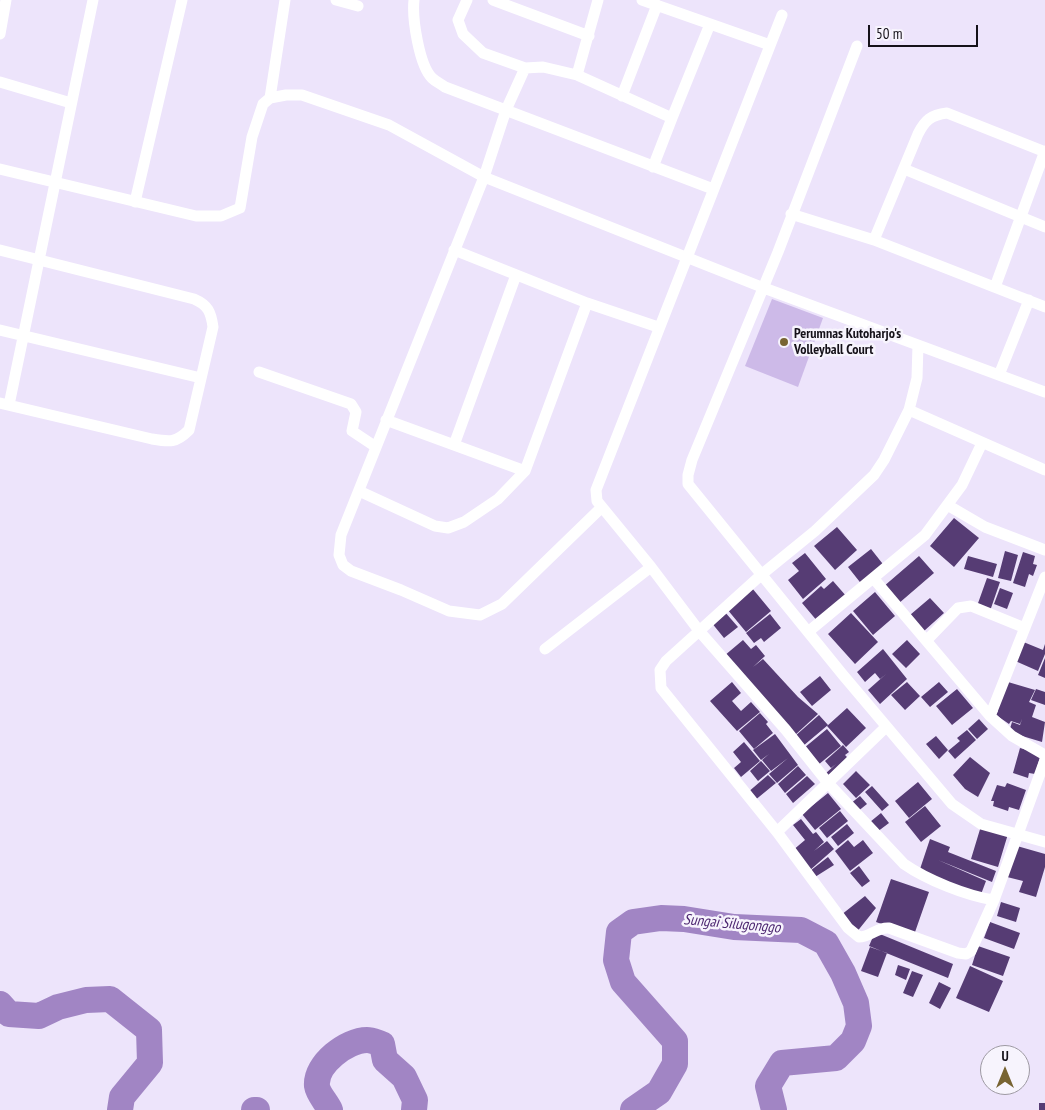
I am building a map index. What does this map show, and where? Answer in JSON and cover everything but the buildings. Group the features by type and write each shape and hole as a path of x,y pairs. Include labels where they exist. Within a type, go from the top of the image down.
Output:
{"street":[{"path":"0,250 38,259 194,299 204,304 211,314 213,326 189,430 179,440 168,442 4,404 23,335 38,259 93,0"},
{"path":"135,202 182,0"},
{"path":"270,98 285,0"},
{"path":"336,0 358,6"},
{"path":"414,0 414,26 426,68 432,78 445,87 713,189"},
{"path":"467,0 458,20 463,34 483,53 525,68 543,67 577,75 672,118"},
{"path":"493,0 588,36"},
{"path":"577,75 598,0"},
{"path":"642,0 770,44"},
{"path":"0,34 4,2"},
{"path":"622,96 656,5"},
{"path":"782,15 658,326 596,490 597,502 651,567 700,632 786,730 828,783 904,864 915,871 981,898 994,900"},
{"path":"653,166 710,24"},
{"path":"858,46 791,214 764,288 688,475 688,484 695,495 886,727 952,804 981,824 1045,842"},
{"path":"525,68 506,110 484,177 358,492 339,546 339,555 344,565 360,576 401,590 449,611 468,615 480,615 502,604 602,507"},
{"path":"0,82 71,103"},
{"path":"0,169 135,202 209,217 220,216 240,208 254,131 263,104 270,98 286,94 302,95 348,109 389,125 484,177 764,288 1045,392"},
{"path":"874,240 924,122 934,115 946,113 1045,152 995,287"},
{"path":"904,169 1045,227"},
{"path":"791,214 874,240 1045,307"},
{"path":"454,250 587,303 658,326"},
{"path":"454,445 516,275"},
{"path":"999,375 1029,300"},
{"path":"358,492 435,526 448,528 464,522 498,499 525,472 587,303"},
{"path":"0,330 201,378"},
{"path":"918,345 916,378 910,410 874,475 815,531 761,575 663,666 660,670 661,688 776,832 848,928 859,937 865,937 881,928 889,928 958,954 966,954 974,947 994,900 1045,760"},
{"path":"259,372 351,404 356,412 352,431 376,447"},
{"path":"910,410 1045,470"},
{"path":"386,420 525,472"},
{"path":"808,632 925,535 949,506 962,485 982,443"},
{"path":"949,506 984,527 1045,550"},
{"path":"545,649 651,567"},
{"path":"990,716 1045,577"},
{"path":"874,579 928,640 990,716 1012,736 1045,755"},
{"path":"928,640 958,608 964,605 971,606 1025,628"},
{"path":"776,832 886,727"}],"shaded area":[{"name":"Perumnas Kutoharjo's Volleyball Court","path":"772,299 823,318 798,387 745,366"}],"waterway":[{"name":"Sungai Silugonggo","path":"633,1110 659,1092 675,1064 675,1041 623,982 616,960 619,932 633,922 661,918 684,919 734,927 801,930 826,943 843,973 856,1003 859,1026 853,1041 836,1058 782,1063 768,1086 774,1110"},
{"name":"Sungai Silugonggo","path":"0,1004 9,1014 39,1016 58,1007 86,1000 110,999 149,1030 150,1063 122,1097 120,1110"},
{"name":"Sungai Silugonggo","path":"330,1110 317,1086 321,1070 342,1049 350,1044 367,1040 382,1044 385,1060 404,1077 415,1100 414,1110"}],"place":[{"name":"Perumnas Kutoharjo's Volleyball Court","path":"784,342"}]}
